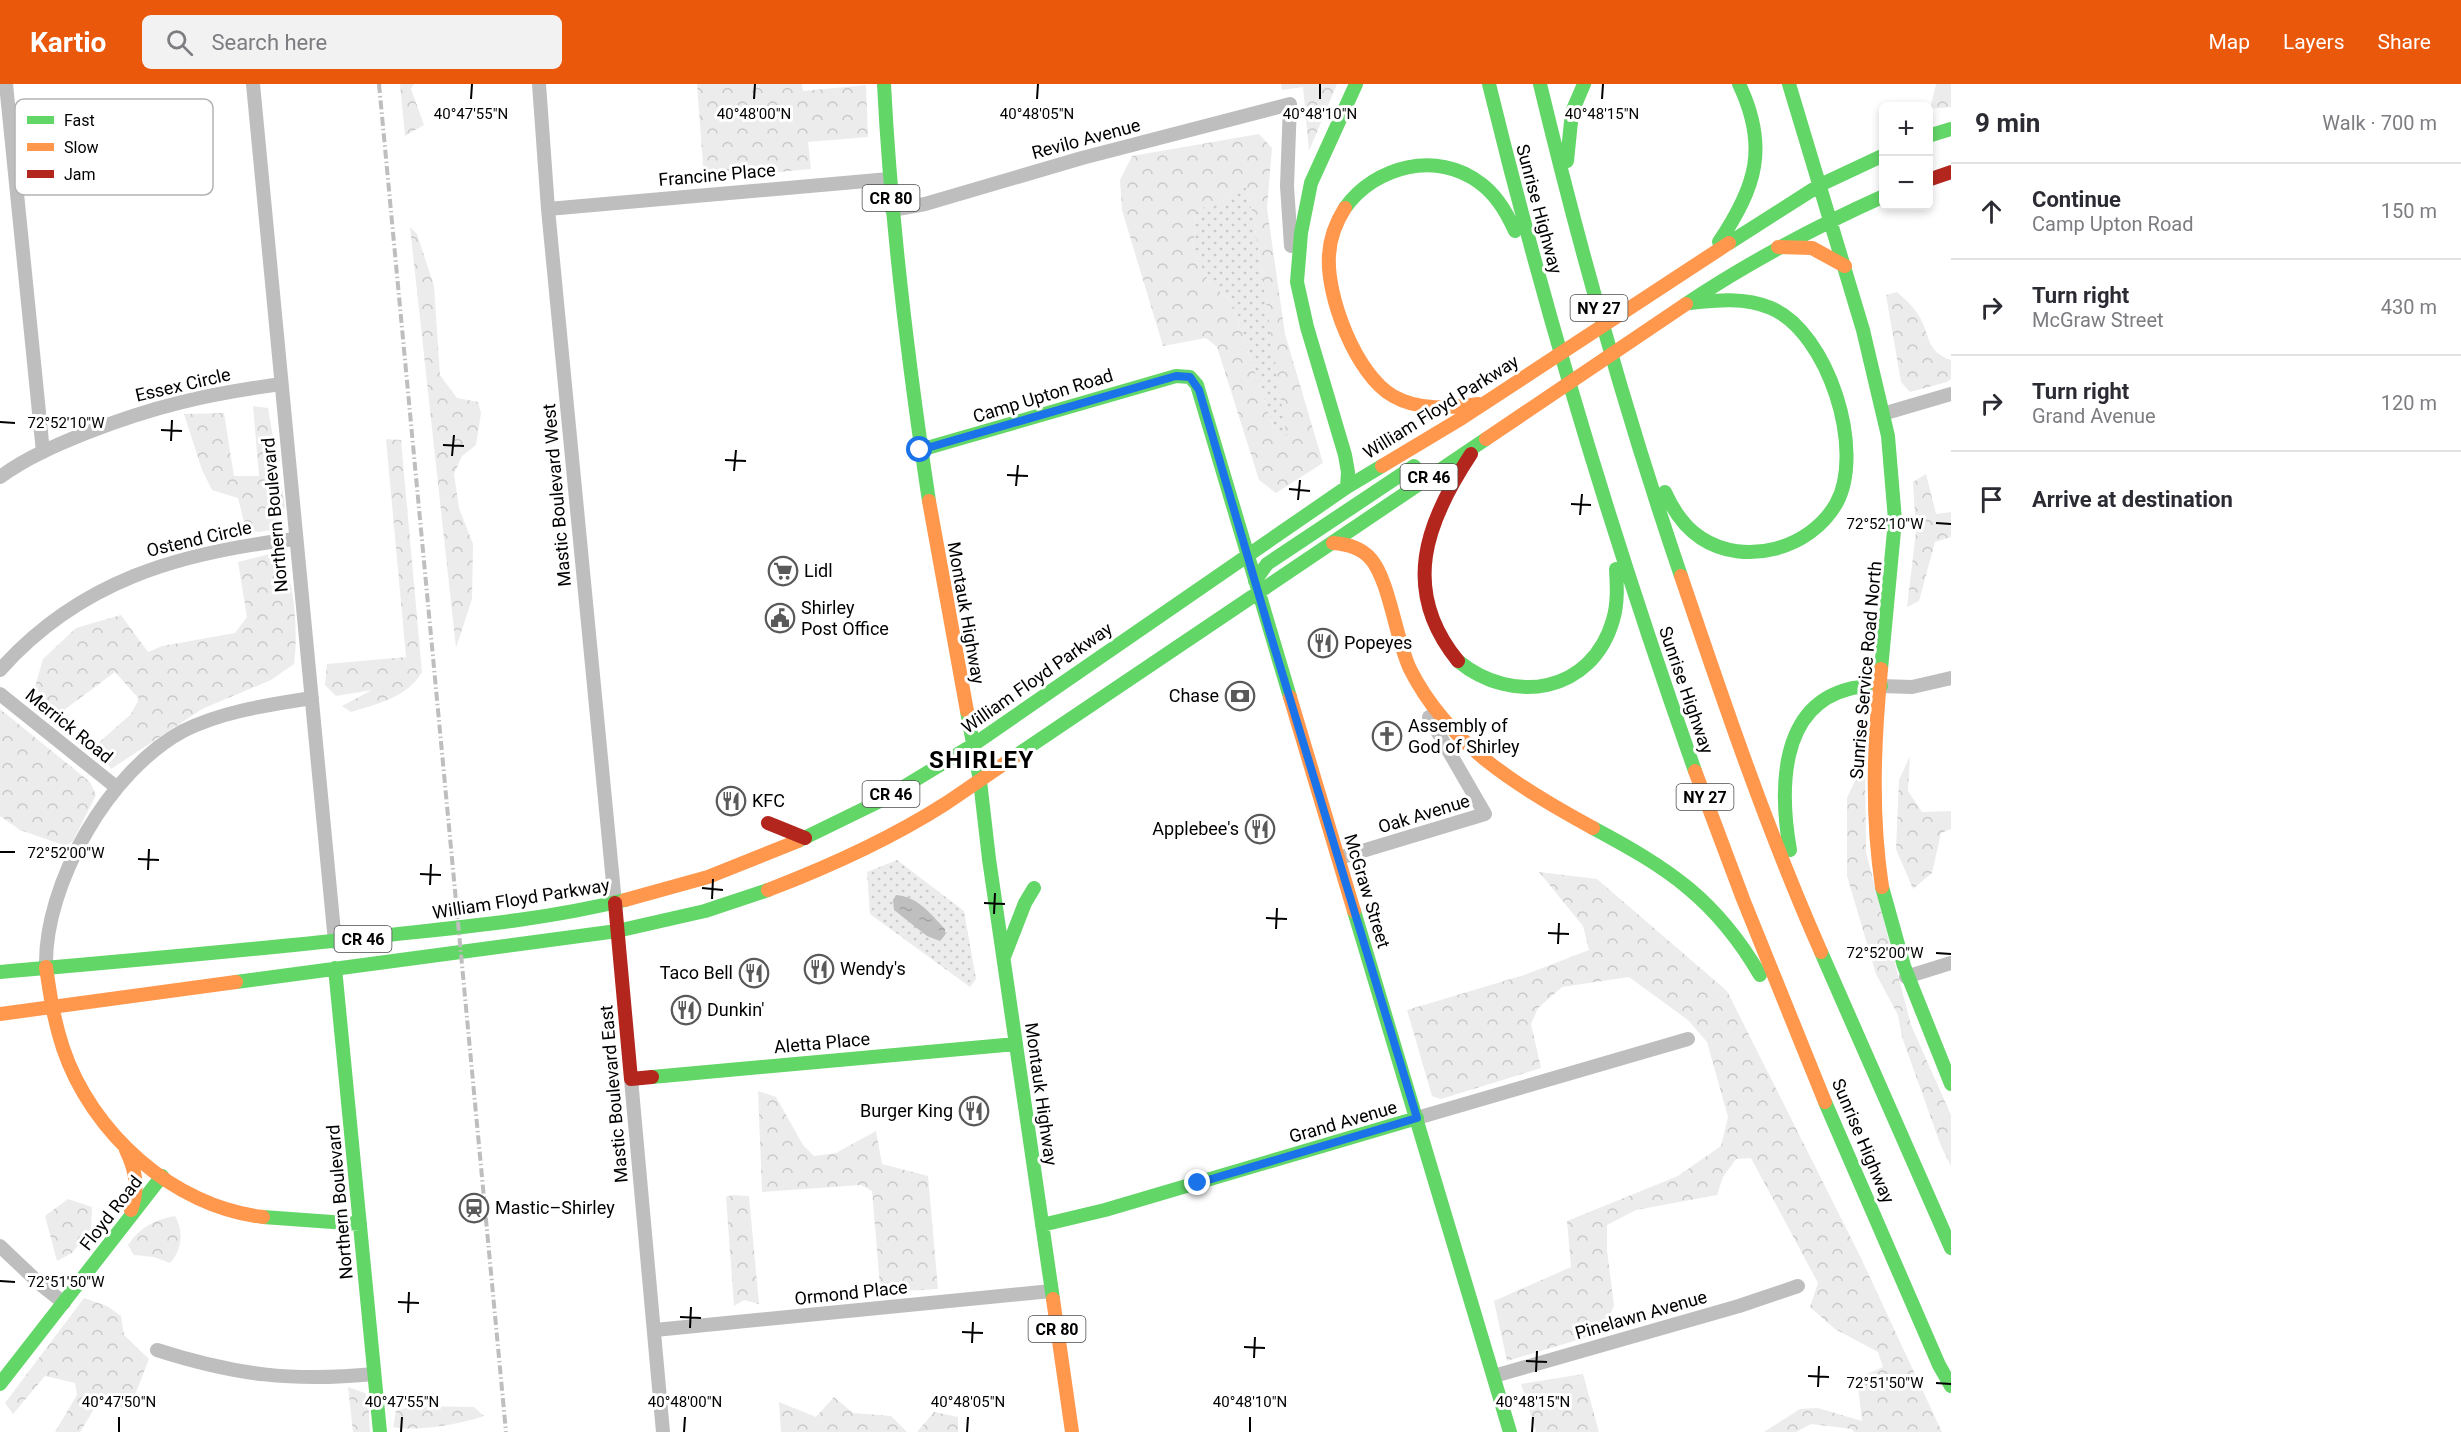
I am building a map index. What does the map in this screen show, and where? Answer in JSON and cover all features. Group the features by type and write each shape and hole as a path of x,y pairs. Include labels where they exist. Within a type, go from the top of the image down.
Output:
{"main road":[{"name":"Montauk Highway","path":"884,84 892,210 920,450 980,781 1003,958 1072,1432"},
{"path":"1347,487 1348,472 1345,455 1307,327 1297,282 1301,233 1311,183 1356,84"},
{"name":"Sunrise Highway","path":"1489,84 1544,301 1608,512 1649,639 1697,775 1761,943 1816,1078 1935,1354 1951,1386"},
{"name":"Sunrise Highway","path":"1540,84 1566,192 1633,424 1733,730 1791,885 1951,1248"},
{"path":"1566,192 1569,124 1574,104 1584,84"},
{"path":"1711,253 1741,211 1754,172 1756,129 1750,105 1739,84"},
{"name":"Sunrise Service Road North","path":"1789,84 1831,218 1886,413 1892,461 1895,520 1874,771 1877,846 1883,890 1906,977 1951,1084"},
{"path":"1933,135 1951,129"},
{"name":"William Floyd Parkway","path":"0,972 335,942 519,921 615,903 708,877 805,838 882,800 973,745 1347,487 1462,418 1711,253 1820,186 1882,156"},
{"path":"1485,403 1442,408 1413,404 1393,396 1368,374 1349,342 1331,277 1331,244 1341,214 1368,183 1396,169 1427,165 1447,167 1464,173 1490,190 1502,205 1544,301"},
{"path":"1933,179 1951,172"},
{"name":"CR 46","path":"0,1014 617,931 718,909 792,882 875,843 943,805 1143,672 1257,587 1333,543 1657,323 1777,247 1831,218 1879,198"},
{"path":"1777,247 1812,248 1845,266"},
{"path":"1633,424 1668,500 1678,516 1693,532 1720,547 1739,552 1760,552 1795,543 1821,524 1839,497 1847,466 1844,434 1826,374 1808,337 1789,318 1764,305 1737,300 1689,303"},
{"name":"Camp Upton Road","path":"920,450 1176,376"},
{"name":"McGraw Street","path":"1176,376 1190,377 1199,390 1510,1432"},
{"path":"1257,587 1267,564 1420,462 1462,418"},
{"path":"1478,443 1436,513 1429,539 1425,569 1430,612 1439,639 1456,661 1478,676 1501,685 1535,687 1568,677 1580,670 1598,653 1611,632 1618,598 1608,512"},
{"path":"1333,543 1360,550 1374,563 1410,670 1437,712 1465,743 1491,766 1540,798 1671,873 1703,899 1745,949 1816,1078"},
{"path":"1135,691 1143,672"},
{"path":"1815,937 1786,829 1782,793 1786,757 1802,724 1827,698 1856,686 1881,686"},
{"path":"1081,714 1104,712"},
{"path":"768,823 805,838"},
{"path":"1003,958 1025,903 1034,888"},
{"name":"Mastic Boulevard East","path":"615,903 631,1078"},
{"path":"46,968 50,1007 61,1046 83,1092 102,1121 124,1145 162,1176 190,1194 218,1207 244,1214 288,1221 342,1221 360,1224"},
{"name":"Northern Boulevard","path":"335,968 380,1432"},
{"name":"Aletta Place","path":"631,1078 1016,1044"},
{"name":"Grand Avenue","path":"1042,1225 1105,1210 1417,1118"},
{"path":"124,1145 135,1168 138,1182 136,1196 127,1221"},
{"name":"Floyd Road","path":"0,1384 162,1176"}],"street":[{"path":"6,84 15,171"},
{"name":"Northern Boulevard","path":"253,84 335,942"},
{"name":"Mastic Boulevard West","path":"539,84 548,209 615,903"},
{"name":"Revilo Avenue","path":"892,210 925,204 1082,158 1290,105 1288,203 1297,282"},
{"name":"Francine Place","path":"548,209 890,179"},
{"path":"17,195 44,452"},
{"name":"Essex Circle","path":"0,477 44,452 141,412 207,395 281,384"},
{"path":"1886,413 1951,394"},
{"name":"Ostend Circle","path":"0,670 21,649 60,617 130,576 168,562 226,548 295,539"},
{"name":"Oak Avenue","path":"1339,858 1485,814 1424,706 1410,670"},
{"path":"1881,686 1912,687 1951,678"},
{"name":"Merrick Road","path":"0,694 116,787"},
{"path":"46,968 49,930 63,883 80,846 116,787 156,750 198,725 239,711 312,698"},
{"path":"1906,977 1951,963"},
{"name":"Grand Avenue","path":"1417,1118 1688,1039"},
{"name":"Mastic Boulevard East","path":"631,1078 663,1432"},
{"path":"0,1246 64,1303"},
{"name":"Pinelawn Avenue","path":"1494,1376 1798,1286"},
{"name":"Ormond Place","path":"655,1330 1051,1291"},
{"path":"157,1350 205,1365 273,1377 321,1378 374,1374"}],"green space":[{"path":"400,84 414,84 411,89 424,125 405,136"},
{"path":"697,84 802,84 803,91 866,85 868,137 808,142 811,169 704,179"},
{"path":"1281,84 1337,84 1309,151 1303,87 1282,90"},
{"path":"1936,84 1951,84 1951,107 1933,109 1932,102"},
{"path":"1259,134 1272,148 1267,208 1285,334 1323,463 1276,493 1259,480 1217,347 1206,338 1163,346 1122,210 1120,180 1132,156","holes":["1245,185 1253,215 1287,440 1273,427 1232,302 1209,282 1193,251 1196,212 1210,203 1220,203"]},
{"path":"1245,184 1253,215 1288,441 1273,427 1232,302 1209,282 1193,251 1196,212 1210,203 1220,203"},
{"path":"410,227 417,234 434,286 440,375 457,398 478,402 481,413 476,445 462,456 454,474 459,508 473,544 472,599 456,648"},
{"path":"1897,292 1917,313 1933,347 1951,360 1951,379 1947,382 1910,392 1901,382 1886,295"},
{"path":"253,406 268,408 285,506 271,530 258,532 245,526 238,498 212,490 202,470 184,414 224,413 234,476 259,476"},
{"path":"386,439 401,440 422,672 409,688 400,694 351,712 342,706 372,690 336,696 325,685 327,664 406,657"},
{"path":"1926,474 1936,514 1951,512 1951,537 1935,542 1919,601 1907,607 1916,532 1913,482"},
{"path":"277,552 283,562 292,590 295,652 294,664 271,680 202,709 111,769 96,745 131,714 139,699 115,672 56,716 35,687 43,659 76,628 121,615 148,652 162,646 235,633 247,617 238,562"},
{"path":"0,709 90,782 96,795 73,841 66,846 20,830 0,816"},
{"path":"1910,756 1908,791 1922,812 1951,811 1951,829 1941,833 1932,873 1913,889 1896,849 1899,780"},
{"path":"1865,759 1866,852 1911,1025 1951,1115 1951,1166 1941,1146 1902,1037 1898,1015 1876,974 1847,876 1847,798"},
{"path":"897,860 964,911 976,979 970,987 870,914 867,872"},
{"path":"1539,872 1597,879 1727,991 1860,1256 1942,1432 1854,1432 1852,1429 1811,1424 1796,1432 1764,1432 1800,1409 1818,1408 1862,1421 1857,1378 1883,1367 1878,1352 1835,1329 1810,1307 1818,1283 1751,1158 1736,1159 1723,1177 1717,1195 1636,1210 1607,1225 1607,1251 1614,1305 1604,1332 1507,1361 1494,1301 1571,1267 1567,1221 1678,1176 1721,1146 1728,1117 1707,1042 1688,1020 1629,977 1562,987 1538,1008 1531,1024 1541,1068 1441,1099 1432,1096 1407,1010 1524,975 1589,950 1583,926"},
{"path":"758,1091 776,1097 803,1145 814,1156 836,1153 876,1131 882,1164 928,1176 938,1289 887,1292 880,1286 872,1191 861,1185 762,1192"},
{"path":"749,1196 759,1304 744,1300 734,1306 726,1197"},
{"path":"68,1199 92,1207 91,1229 72,1253 57,1261 45,1216"},
{"path":"175,1216 181,1234 177,1252 170,1263 154,1257 134,1255 128,1245 142,1229 161,1219"},
{"path":"84,1298 107,1306 121,1316 124,1335 149,1359 129,1410 99,1401 80,1432 55,1432 77,1395 75,1383 45,1376 13,1414 5,1403"},
{"path":"1583,1374 1599,1432 1536,1432 1521,1384"},
{"path":"348,1387 365,1393 368,1399 370,1432 353,1432"},
{"path":"834,1397 853,1413 891,1416 907,1432 781,1432 779,1402 816,1417"},
{"path":"413,1406 474,1407 484,1416 438,1426 413,1429 393,1427 396,1411"},
{"path":"934,1412 958,1417 958,1432 917,1432"}],"water":[{"path":"896,895 917,902 945,929 945,935 940,941 927,936 894,910 893,900"}],"railway":[{"path":"379,84 506,1432"}],"traffic: fast":[{"path":"884,84 901,293 929,501"},
{"path":"1347,487 1348,472 1345,455 1307,327 1297,282 1301,233 1311,183 1356,84"},
{"path":"1489,84 1534,258 1583,430 1637,601 1695,771"},
{"path":"1540,84 1605,332 1641,455 1681,576"},
{"path":"1567,161 1572,112 1584,84"},
{"path":"1719,242 1742,203 1754,166 1756,147 1754,128 1739,84"},
{"path":"1789,84 1863,330 1888,436 1895,520 1881,669"},
{"path":"1933,134 1951,129"},
{"path":"1729,243 1820,185 1882,156"},
{"path":"1345,208 1373,182 1390,173 1408,167 1426,165 1445,167 1463,173 1492,193 1515,231"},
{"path":"1686,304 1783,246 1879,198"},
{"path":"1665,492 1680,518 1701,538 1718,547 1756,552 1775,549 1793,542 1825,520 1836,504 1844,481 1847,454 1844,425 1825,367 1809,341 1791,321 1771,308 1751,302 1731,300 1690,303"},
{"path":"920,450 1176,376 1190,377 1197,385 1290,697"},
{"path":"1017,755 1486,439"},
{"path":"798,841 882,800 973,745 1347,487 1382,466"},
{"path":"1255,581 1267,564 1414,466"},
{"path":"1458,661 1480,675 1502,684 1526,687 1548,685 1569,677 1588,664 1603,645 1615,614 1616,569"},
{"path":"1790,850 1785,803 1786,779 1789,755 1796,733 1808,714 1826,699 1853,688 1881,686"},
{"path":"967,711 980,781 989,859 1053,1299"},
{"path":"1593,828 1645,857 1688,888 1726,926 1760,975"},
{"path":"1882,887 1904,966 1951,1084"},
{"path":"1004,957 1025,903 1034,888"},
{"path":"236,982 617,931 705,911 768,890"},
{"path":"0,972 237,951 472,926 564,913 625,900"},
{"path":"1354,911 1510,1432"},
{"path":"1821,952 1951,1248"},
{"path":"335,968 380,1432"},
{"path":"652,1077 1016,1044"},
{"path":"1825,1102 1939,1365 1951,1386"},
{"path":"1042,1225 1105,1210 1417,1118"},
{"path":"0,1384 162,1176"},
{"path":"263,1217 360,1224"}],"traffic: slow":[{"path":"1345,208 1332,236 1329,272 1338,312 1346,333 1367,371 1380,386 1393,396 1413,404 1446,407 1478,404"},
{"path":"1382,466 1462,418 1729,243"},
{"path":"1778,247 1812,248 1845,266"},
{"path":"1486,439 1686,304"},
{"path":"929,501 967,711"},
{"path":"1333,543 1358,549 1366,554 1377,567 1410,669 1444,720 1466,742 1513,781 1593,828"},
{"path":"1681,576 1764,813 1821,952"},
{"path":"1881,669 1875,805 1882,887"},
{"path":"1290,697 1354,911"},
{"path":"768,890 881,841 945,804 1017,755"},
{"path":"1695,771 1743,899 1825,1102"},
{"path":"625,900 708,877 798,841"},
{"path":"46,967 63,1048 76,1079 93,1108 115,1136 140,1160 168,1181 198,1198 230,1210 263,1217"},
{"path":"0,1014 236,982"},
{"path":"126,1150 135,1180 135,1194 131,1210"},
{"path":"1053,1299 1072,1432"}],"traffic: jam":[{"path":"1933,178 1951,172"},
{"path":"1458,661 1440,635 1429,608 1425,582 1426,556 1442,505 1471,454"},
{"path":"768,823 805,838"},
{"path":"615,903 631,1079 652,1077"}],"place":[{"name":"Lidl","path":"783,571"},
{"name":"Shirley Post Office","path":"780,618"},
{"name":"Popeyes","path":"1323,643"},
{"name":"Chase","path":"1240,696"},
{"name":"Assembly of God of Shirley","path":"1387,736"},
{"name":"KFC","path":"731,801"},
{"name":"Applebee's","path":"1260,829"},
{"name":"Wendy's","path":"819,969"},
{"name":"Taco Bell","path":"754,973"},
{"name":"Dunkin'","path":"686,1010"},
{"name":"Burger King","path":"974,1111"},
{"name":"Mastic–Shirley","path":"474,1208"}],"district":[{"name":"SHIRLEY","path":"982,760"}],"route":[{"path":"920,450 944,445 1176,376 1190,377 1199,390 1417,1118 1198,1183"}]}
